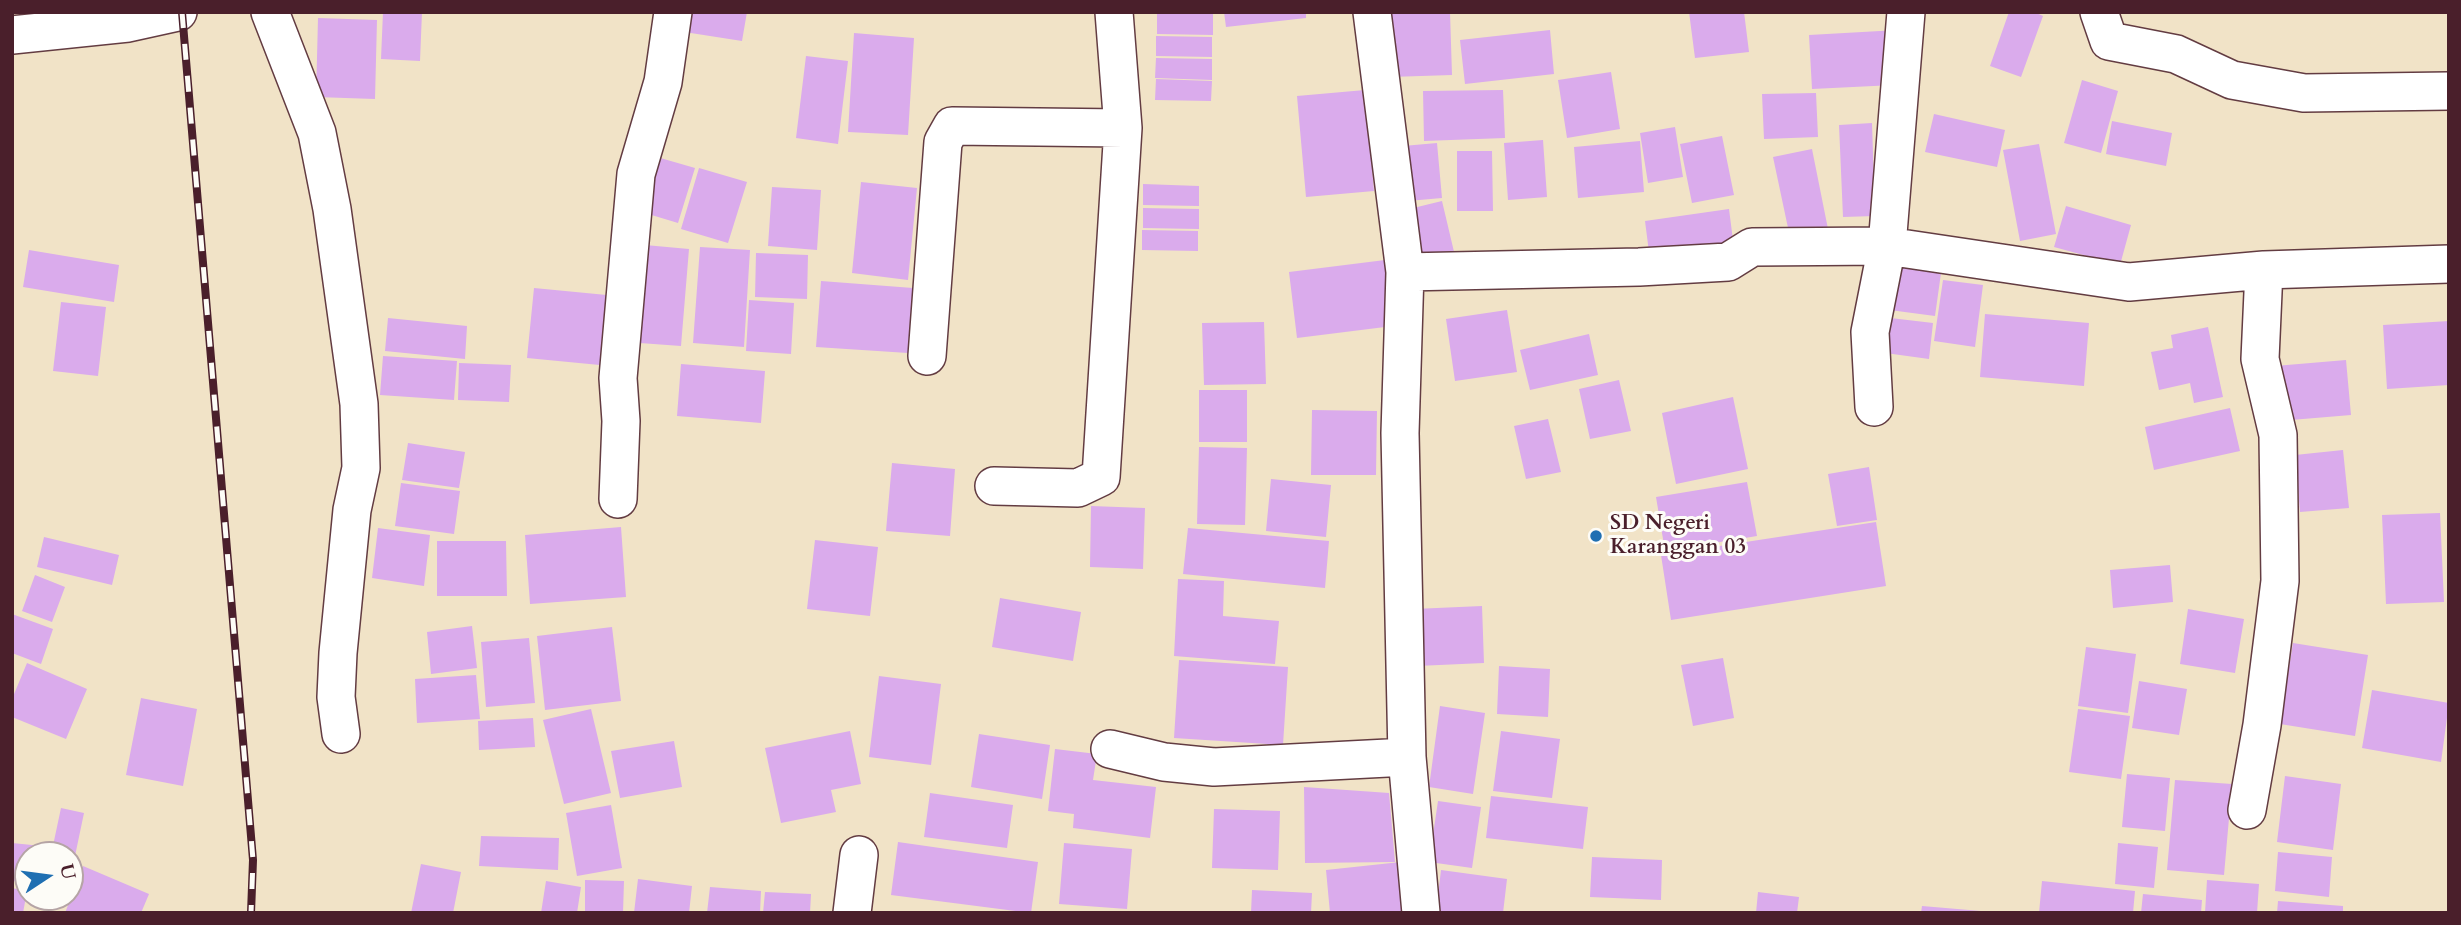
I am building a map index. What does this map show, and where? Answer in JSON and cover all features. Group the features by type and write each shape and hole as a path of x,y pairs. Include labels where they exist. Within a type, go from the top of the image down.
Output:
{"street":[{"path":"12,35 178,12"},
{"path":"270,12 317,133 332,209 359,404 361,468 352,510 338,653 337,697 341,734"},
{"path":"618,499 621,421 618,378 636,174 663,82 673,12"},
{"path":"994,486 1078,488 1101,477 1123,128 1114,12"},
{"path":"1372,12 1405,272 1400,433 1407,757 1421,913"},
{"path":"1874,407 1870,331 1887,246 1906,12"},
{"path":"2099,12 2109,41 2176,54 2232,80 2304,93 2449,91"},
{"path":"927,356 943,142 952,126 1123,128"},
{"path":"1405,272 1639,267 1727,262 1752,247 1887,246 2129,282 2264,270 2449,264"},
{"path":"2247,810 2262,725 2280,581 2278,435 2260,359 2264,270"},
{"path":"1110,749 1164,762 1214,767 1407,757"},
{"path":"852,913 859,855"}],"building":[{"path":"383,12 422,12 420,61 381,59"},
{"path":"681,12 747,12 742,41 678,31"},
{"path":"1224,12 1306,12 1306,18 1226,27"},
{"path":"1450,12 1452,75 1390,77 1389,13"},
{"path":"1689,12 1744,12 1749,52 1695,58"},
{"path":"2009,12 2034,12 2043,16 2021,77 1990,66"},
{"path":"1157,13 1213,14 1213,35 1157,34"},
{"path":"318,18 377,20 375,99 316,97"},
{"path":"1550,30 1554,74 1465,84 1460,40"},
{"path":"1898,30 1894,85 1812,89 1809,35"},
{"path":"854,33 914,38 908,135 848,132"},
{"path":"1156,36 1212,37 1212,57 1156,56"},
{"path":"806,56 848,61 838,144 796,138"},
{"path":"1156,58 1212,59 1212,80 1155,78"},
{"path":"1611,72 1620,129 1567,138 1558,80"},
{"path":"1156,79 1212,81 1211,101 1155,100"},
{"path":"2082,80 2118,91 2101,153 2064,143"},
{"path":"1365,90 1374,191 1306,197 1297,96"},
{"path":"1503,90 1505,138 1424,141 1423,91"},
{"path":"1816,93 1818,137 1764,139 1762,94"},
{"path":"1934,114 2005,130 1997,167 1925,152"},
{"path":"2112,121 2172,133 2166,166 2106,154"},
{"path":"1872,123 1875,216 1843,217 1839,125"},
{"path":"1675,127 1683,177 1648,183 1640,133"},
{"path":"1722,136 1734,195 1692,203 1680,144"},
{"path":"1543,140 1547,197 1508,200 1504,143"},
{"path":"1640,141 1644,192 1578,198 1574,147"},
{"path":"1437,143 1442,198 1408,201 1403,146"},
{"path":"2039,144 2056,234 2020,241 2003,150"},
{"path":"1812,149 1829,234 1791,242 1773,157"},
{"path":"1457,151 1492,151 1493,211 1457,211"},
{"path":"650,155 695,168 678,223 635,210"},
{"path":"699,168 747,182 728,243 681,229"},
{"path":"861,182 917,188 908,280 852,273"},
{"path":"1143,184 1199,186 1199,206 1143,205"},
{"path":"772,187 821,190 817,250 768,246"},
{"path":"1442,201 1455,256 1418,264 1405,210"},
{"path":"2066,206 2131,225 2120,265 2054,247"},
{"path":"1143,208 1199,209 1199,229 1143,228"},
{"path":"1729,209 1734,248 1650,260 1645,221"},
{"path":"1142,230 1198,231 1198,251 1142,250"},
{"path":"634,244 689,249 681,346 626,342"},
{"path":"700,247 750,250 744,347 693,343"},
{"path":"29,250 119,265 114,302 23,287"},
{"path":"756,253 808,255 807,299 755,297"},
{"path":"1888,259 1942,266 1935,316 1882,309"},
{"path":"1385,260 1393,326 1297,338 1289,272"},
{"path":"1943,280 1983,285 1975,347 1934,341"},
{"path":"821,281 913,288 908,353 816,347"},
{"path":"534,288 617,296 610,366 527,358"},
{"path":"749,300 794,303 791,354 746,351"},
{"path":"61,302 106,307 98,376 53,371"},
{"path":"1507,310 1517,372 1455,381 1446,319"},
{"path":"1985,314 2089,323 2084,386 1980,377"},
{"path":"1882,317 1933,323 1929,359 1878,352"},
{"path":"388,318 467,326 465,359 385,351"},
{"path":"2449,321 2449,385 2387,389 2383,325"},
{"path":"1264,322 1266,384 1204,385 1202,323"},
{"path":"2208,327 2223,397 2194,403 2190,383 2159,390 2151,352 2173,348 2171,335"},
{"path":"1589,334 1598,375 1530,390 1520,350"},
{"path":"383,356 457,361 454,400 380,395"},
{"path":"2346,360 2351,415 2279,421 2275,366"},
{"path":"459,363 511,365 509,402 458,400"},
{"path":"681,364 765,371 761,423 677,416"},
{"path":"1619,380 1631,431 1590,439 1579,389"},
{"path":"1199,390 1247,390 1247,442 1199,442"},
{"path":"1733,397 1748,469 1676,484 1662,413"},
{"path":"2230,408 2240,451 2154,470 2145,427"},
{"path":"1312,410 1377,411 1376,475 1311,475"},
{"path":"1548,419 1561,472 1526,479 1514,426"},
{"path":"408,443 465,452 459,488 402,480"},
{"path":"1199,447 1247,448 1245,525 1197,524"},
{"path":"2343,450 2349,508 2300,512 2295,455"},
{"path":"892,463 955,469 950,536 886,531"},
{"path":"1869,467 1877,520 1837,526 1828,474"},
{"path":"1271,479 1331,485 1326,537 1266,531"},
{"path":"1747,482 1757,536 1665,551 1656,497"},
{"path":"401,483 460,491 454,534 395,526"},
{"path":"1091,506 1145,508 1143,569 1090,567"},
{"path":"2440,513 2444,602 2386,604 2382,515"},
{"path":"1876,522 1886,586 1671,620 1661,555"},
{"path":"621,527 626,597 530,604 525,535"},
{"path":"378,528 430,535 424,586 372,578"},
{"path":"1188,528 1329,541 1325,588 1183,574"},
{"path":"44,537 119,555 112,585 37,567"},
{"path":"815,540 878,547 870,616 807,609"},
{"path":"437,541 506,541 507,596 437,596"},
{"path":"2170,565 2173,602 2113,608 2110,570"},
{"path":"35,575 65,587 52,622 22,611"},
{"path":"1178,579 1224,581 1223,616 1279,621 1275,664 1174,656"},
{"path":"1000,598 1081,612 1073,661 992,647"},
{"path":"1482,606 1484,663 1417,666 1414,609"},
{"path":"2188,609 2244,619 2235,673 2180,664"},
{"path":"12,614 53,629 41,664 12,653"},
{"path":"472,626 477,668 431,674 427,632"},
{"path":"612,627 621,701 545,710 537,636"},
{"path":"529,638 535,703 486,707 481,642"},
{"path":"2293,643 2368,655 2355,736 2280,724"},
{"path":"2086,647 2136,654 2128,713 2078,706"},
{"path":"1723,658 1734,718 1693,726 1681,665"},
{"path":"1179,660 1288,667 1283,745 1174,738"},
{"path":"27,663 87,689 66,739 12,717 12,699"},
{"path":"1499,666 1550,669 1548,717 1497,714"},
{"path":"476,675 480,719 417,723 415,679"},
{"path":"879,676 941,684 931,765 869,757"},
{"path":"2139,681 2187,689 2179,735 2132,728"},
{"path":"2372,690 2449,703 2441,762 2362,748"},
{"path":"141,698 197,709 183,786 126,775"},
{"path":"1440,706 1485,713 1473,794 1429,787"},
{"path":"591,709 611,793 564,804 543,720"},
{"path":"2078,709 2130,716 2121,779 2069,772"},
{"path":"533,718 535,747 479,750 478,721"},
{"path":"850,731 861,784 831,790 836,812 781,823 765,748"},
{"path":"1501,731 1560,739 1552,798 1493,791"},
{"path":"979,734 1050,745 1042,799 971,787"},
{"path":"674,741 682,787 620,798 611,751"},
{"path":"1055,749 1097,754 1093,780 1156,787 1150,838 1073,828 1074,814 1048,811"},
{"path":"2127,774 2170,778 2165,831 2122,827"},
{"path":"2285,776 2341,784 2333,850 2277,842"},
{"path":"2175,780 2232,784 2224,875 2167,870"},
{"path":"1304,787 1389,793 1395,862 1305,863"},
{"path":"930,793 1013,805 1007,848 924,837"},
{"path":"1491,796 1588,807 1583,849 1486,838"},
{"path":"1438,801 1481,807 1472,868 1429,862"},
{"path":"611,805 622,868 577,876 566,813"},
{"path":"61,808 84,813 78,841 54,841"},
{"path":"1214,809 1280,811 1278,870 1212,868"},
{"path":"481,836 559,838 558,870 479,866"},
{"path":"898,842 1038,862 1031,913 891,895"},
{"path":"12,843 14,881 12,881"},
{"path":"1064,843 1132,849 1127,909 1059,904"},
{"path":"2118,843 2158,847 2154,888 2115,884"},
{"path":"2278,852 2332,857 2329,897 2275,891"},
{"path":"1592,857 1662,860 1661,900 1590,897"},
{"path":"1410,861 1415,913 1330,913 1326,870"},
{"path":"421,864 461,872 453,913 411,913"},
{"path":"84,866 149,894 141,913 65,913 84,911"},
{"path":"1441,870 1507,879 1503,913 1436,913"},
{"path":"638,879 692,886 689,913 634,913"},
{"path":"585,880 624,881 623,913 585,913"},
{"path":"2207,880 2259,884 2257,913 2205,913"},
{"path":"546,881 581,887 577,913 541,913"},
{"path":"2042,881 2135,891 2133,913 2039,913"},
{"path":"710,887 761,891 760,913 707,913"},
{"path":"12,888 14,911 23,911 12,913"},
{"path":"1252,890 1312,893 1311,913 1251,913"},
{"path":"765,892 811,894 810,913 763,913"},
{"path":"1758,892 1799,897 1797,913 1756,913"},
{"path":"2143,894 2202,900 2201,913 2141,913"},
{"path":"2278,901 2343,906 2343,913 2277,913"},
{"path":"1922,906 1981,911 1981,913 1921,913"}],"railway":[{"path":"182,12 253,860 251,913"}],"place":[{"name":"SD Negeri Karanggan 03","path":"1596,536"}]}
